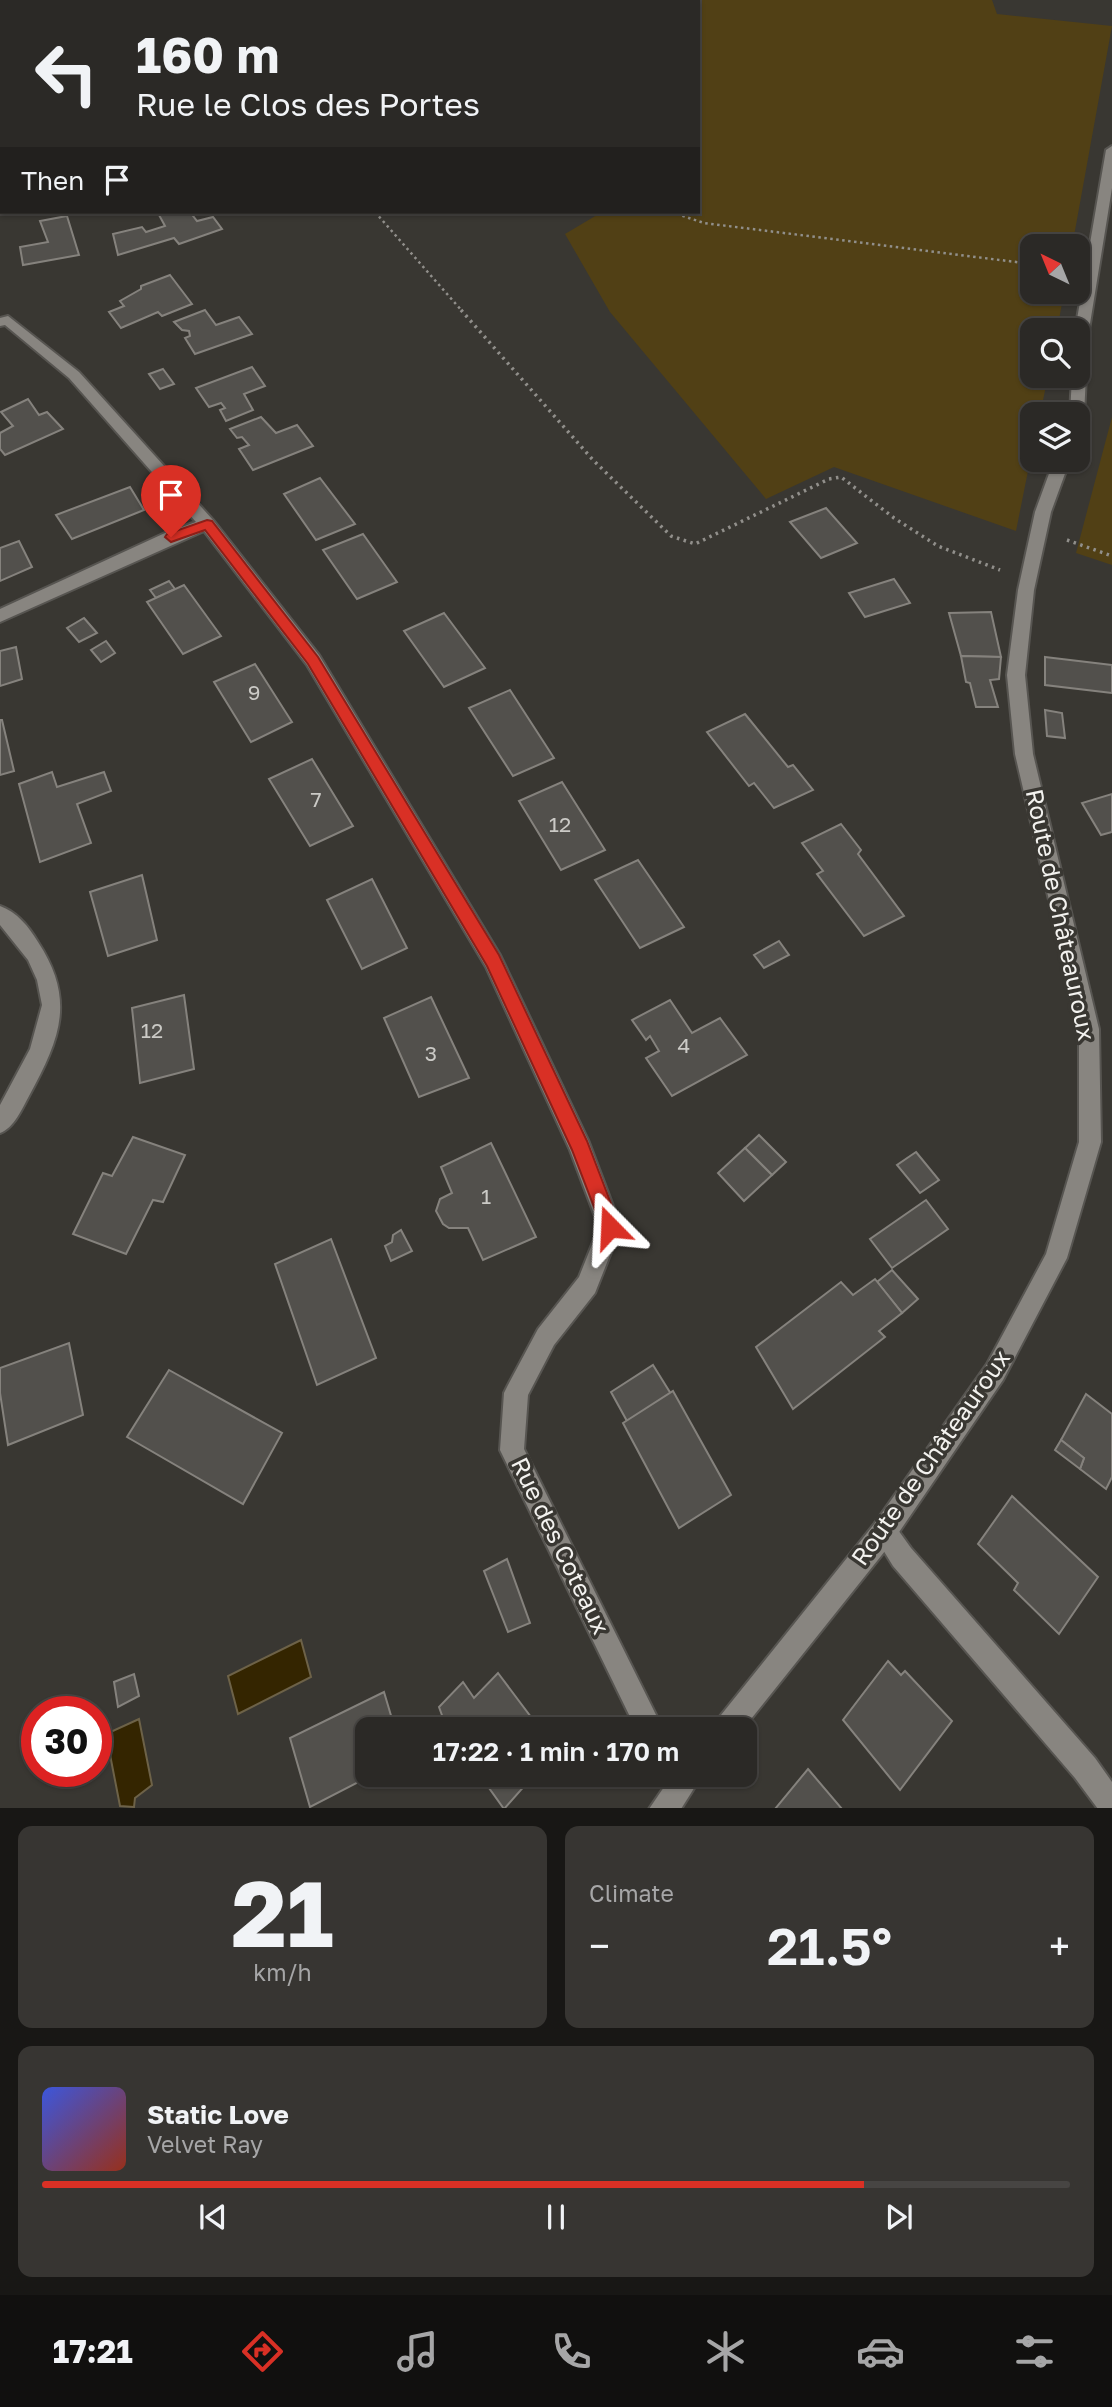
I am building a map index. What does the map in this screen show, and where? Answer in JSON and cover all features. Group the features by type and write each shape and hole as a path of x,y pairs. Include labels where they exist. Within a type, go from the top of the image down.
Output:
{"street":[{"path":"1078,402 1081,336 1112,150"},
{"name":"Rue des Coteaux","path":"3,318 74,375 207,524 313,660 493,961 580,1147 610,1227 587,1285 546,1337 516,1393 512,1450 644,1717"},
{"name":"Route de Châteauroux","path":"736,1717 884,1532 995,1372 1056,1258 1090,1142 1090,1029 1024,754 1016,675 1028,581 1039,531 1058,472"},
{"path":"0,616 171,537 207,524"},
{"path":"0,914 15,924 39,961 52,1006 40,1051 15,1104 0,1123"},
{"path":"884,1532 902,1557 1085,1768 1112,1805"}],"path":[{"path":"377,214 593,460 671,536 695,544 829,480 841,477 894,518 938,546 1028,581"},
{"path":"677,214 704,223 1020,262"},
{"path":"1039,531 1112,556"}],"shaded area":[{"path":"700,0 992,0 997,14 1112,26 1074,234 1020,234 1020,304 1062,304 1059,318 1020,318 1020,388 1046,388 1043,402 1020,402 1020,472 1028,472 1016,531 834,467 766,499 610,312 565,234 599,214 700,214"},
{"path":"1112,417 1112,565 1076,553"},
{"path":"301,1640 311,1677 238,1714 228,1676"},
{"path":"139,1719 152,1785 135,1798 134,1807 120,1806 112,1765 112,1731"}],"building":[{"path":"192,214 197,221 213,217 222,229 179,244 174,238 118,255 113,234 142,227 146,232 165,226 159,215"},
{"path":"67,216 79,255 23,265 20,247 48,242 40,221"},
{"path":"170,275 192,304 162,316 158,312 121,328 109,312 124,306 120,301 141,289 141,286"},
{"path":"205,310 216,325 239,317 252,334 195,354 185,338 190,336 189,331 182,330 174,322"},
{"path":"252,367 265,386 244,394 253,410 226,421 220,410 225,408 221,403 209,407 196,388"},
{"path":"163,369 174,384 160,389 149,374"},
{"path":"28,399 39,415 47,412 63,429 5,455 0,449 0,433 13,426 1,412"},
{"path":"261,417 276,433 297,425 313,446 253,470 239,449 249,445 242,437 237,438 230,429"},
{"path":"320,478 355,524 316,540 284,494"},
{"path":"130,487 144,510 72,539 56,515"},
{"path":"826,508 857,543 821,558 790,522"},
{"path":"363,534 397,582 357,599 323,550"},
{"path":"19,541 32,567 0,581 0,548"},
{"path":"894,579 910,603 865,617 849,593"},
{"path":"169,581 175,589 156,598 150,590"},
{"path":"184,585 221,636 183,654 147,602"},
{"path":"991,612 1001,657 961,656 949,613"},
{"path":"444,613 485,668 444,687 404,631"},
{"path":"84,618 97,633 79,642 67,628"},
{"path":"106,641 115,653 101,662 91,650"},
{"path":"16,647 22,679 0,686 0,651"},
{"path":"961,656 1001,657 999,679 990,680 998,707 976,707 970,683 966,682"},
{"path":"1045,657 1112,665 1112,693 1045,685"},
{"path":"255,664 292,722 251,742 214,682"},
{"path":"510,690 554,758 513,776 469,708"},
{"path":"1045,710 1062,713 1065,738 1047,736"},
{"path":"745,714 788,767 793,765 813,790 774,808 754,783 749,786 707,732"},
{"path":"0,720 14,771 0,775"},
{"path":"312,759 353,826 310,846 269,779"},
{"path":"52,772 57,787 104,772 111,791 77,804 91,843 40,862 19,784"},
{"path":"562,782 605,850 561,870 519,801"},
{"path":"1112,794 1112,832 1101,835 1082,803"},
{"path":"841,824 861,850 858,854 904,916 864,936 817,874 823,871 802,843"},
{"path":"638,860 684,927 640,948 595,880"},
{"path":"142,875 157,940 108,956 90,892"},
{"path":"372,879 407,948 362,969 327,900"},
{"path":"779,941 789,955 764,968 754,955"},
{"path":"184,995 194,1069 140,1083 132,1008"},
{"path":"431,997 469,1078 419,1097 384,1018"},
{"path":"670,1000 692,1033 720,1018 747,1055 672,1096 646,1058 659,1051 650,1036 646,1040 632,1020"},
{"path":"759,1135 786,1162 772,1175 745,1148"},
{"path":"133,1137 185,1155 163,1202 153,1200 126,1254 73,1234 103,1173 112,1176"},
{"path":"491,1143 536,1237 483,1260 468,1228 449,1228 443,1224 436,1211 440,1199 452,1193 441,1167"},
{"path":"745,1148 772,1175 744,1201 718,1173"},
{"path":"916,1152 939,1180 920,1193 897,1165"},
{"path":"926,1200 948,1229 892,1268 870,1239"},
{"path":"401,1230 412,1251 391,1261 385,1246 392,1242 393,1235"},
{"path":"331,1239 376,1358 317,1385 275,1264"},
{"path":"892,1270 918,1299 902,1313 877,1282"},
{"path":"875,1279 902,1313 879,1331 885,1337 793,1409 756,1347 841,1282 853,1295"},
{"path":"69,1343 83,1415 8,1445 0,1393 0,1368"},
{"path":"653,1365 671,1394 627,1421 611,1392"},
{"path":"169,1370 282,1433 243,1504 127,1437"},
{"path":"673,1391 731,1495 679,1528 623,1423"},
{"path":"1086,1394 1112,1414 1112,1477 1106,1489 1080,1469 1084,1458 1061,1440"},
{"path":"1061,1440 1084,1458 1080,1469 1055,1450"},
{"path":"1012,1496 1098,1577 1059,1634 1014,1590 1018,1583 978,1544"},
{"path":"507,1559 530,1623 508,1632 484,1571"},
{"path":"888,1661 901,1675 905,1671 952,1721 900,1790 843,1720"},
{"path":"498,1673 531,1717 443,1717 439,1707 463,1682 474,1698"},
{"path":"134,1674 139,1696 118,1707 114,1682"},
{"path":"384,1692 391,1717 355,1717 355,1784 310,1807 290,1738"},
{"path":"808,1769 841,1808 776,1808"},
{"path":"488,1787 523,1787 505,1808"}],"route":[{"path":"171,537 207,524 313,660 493,961 580,1147 610,1227"}]}
